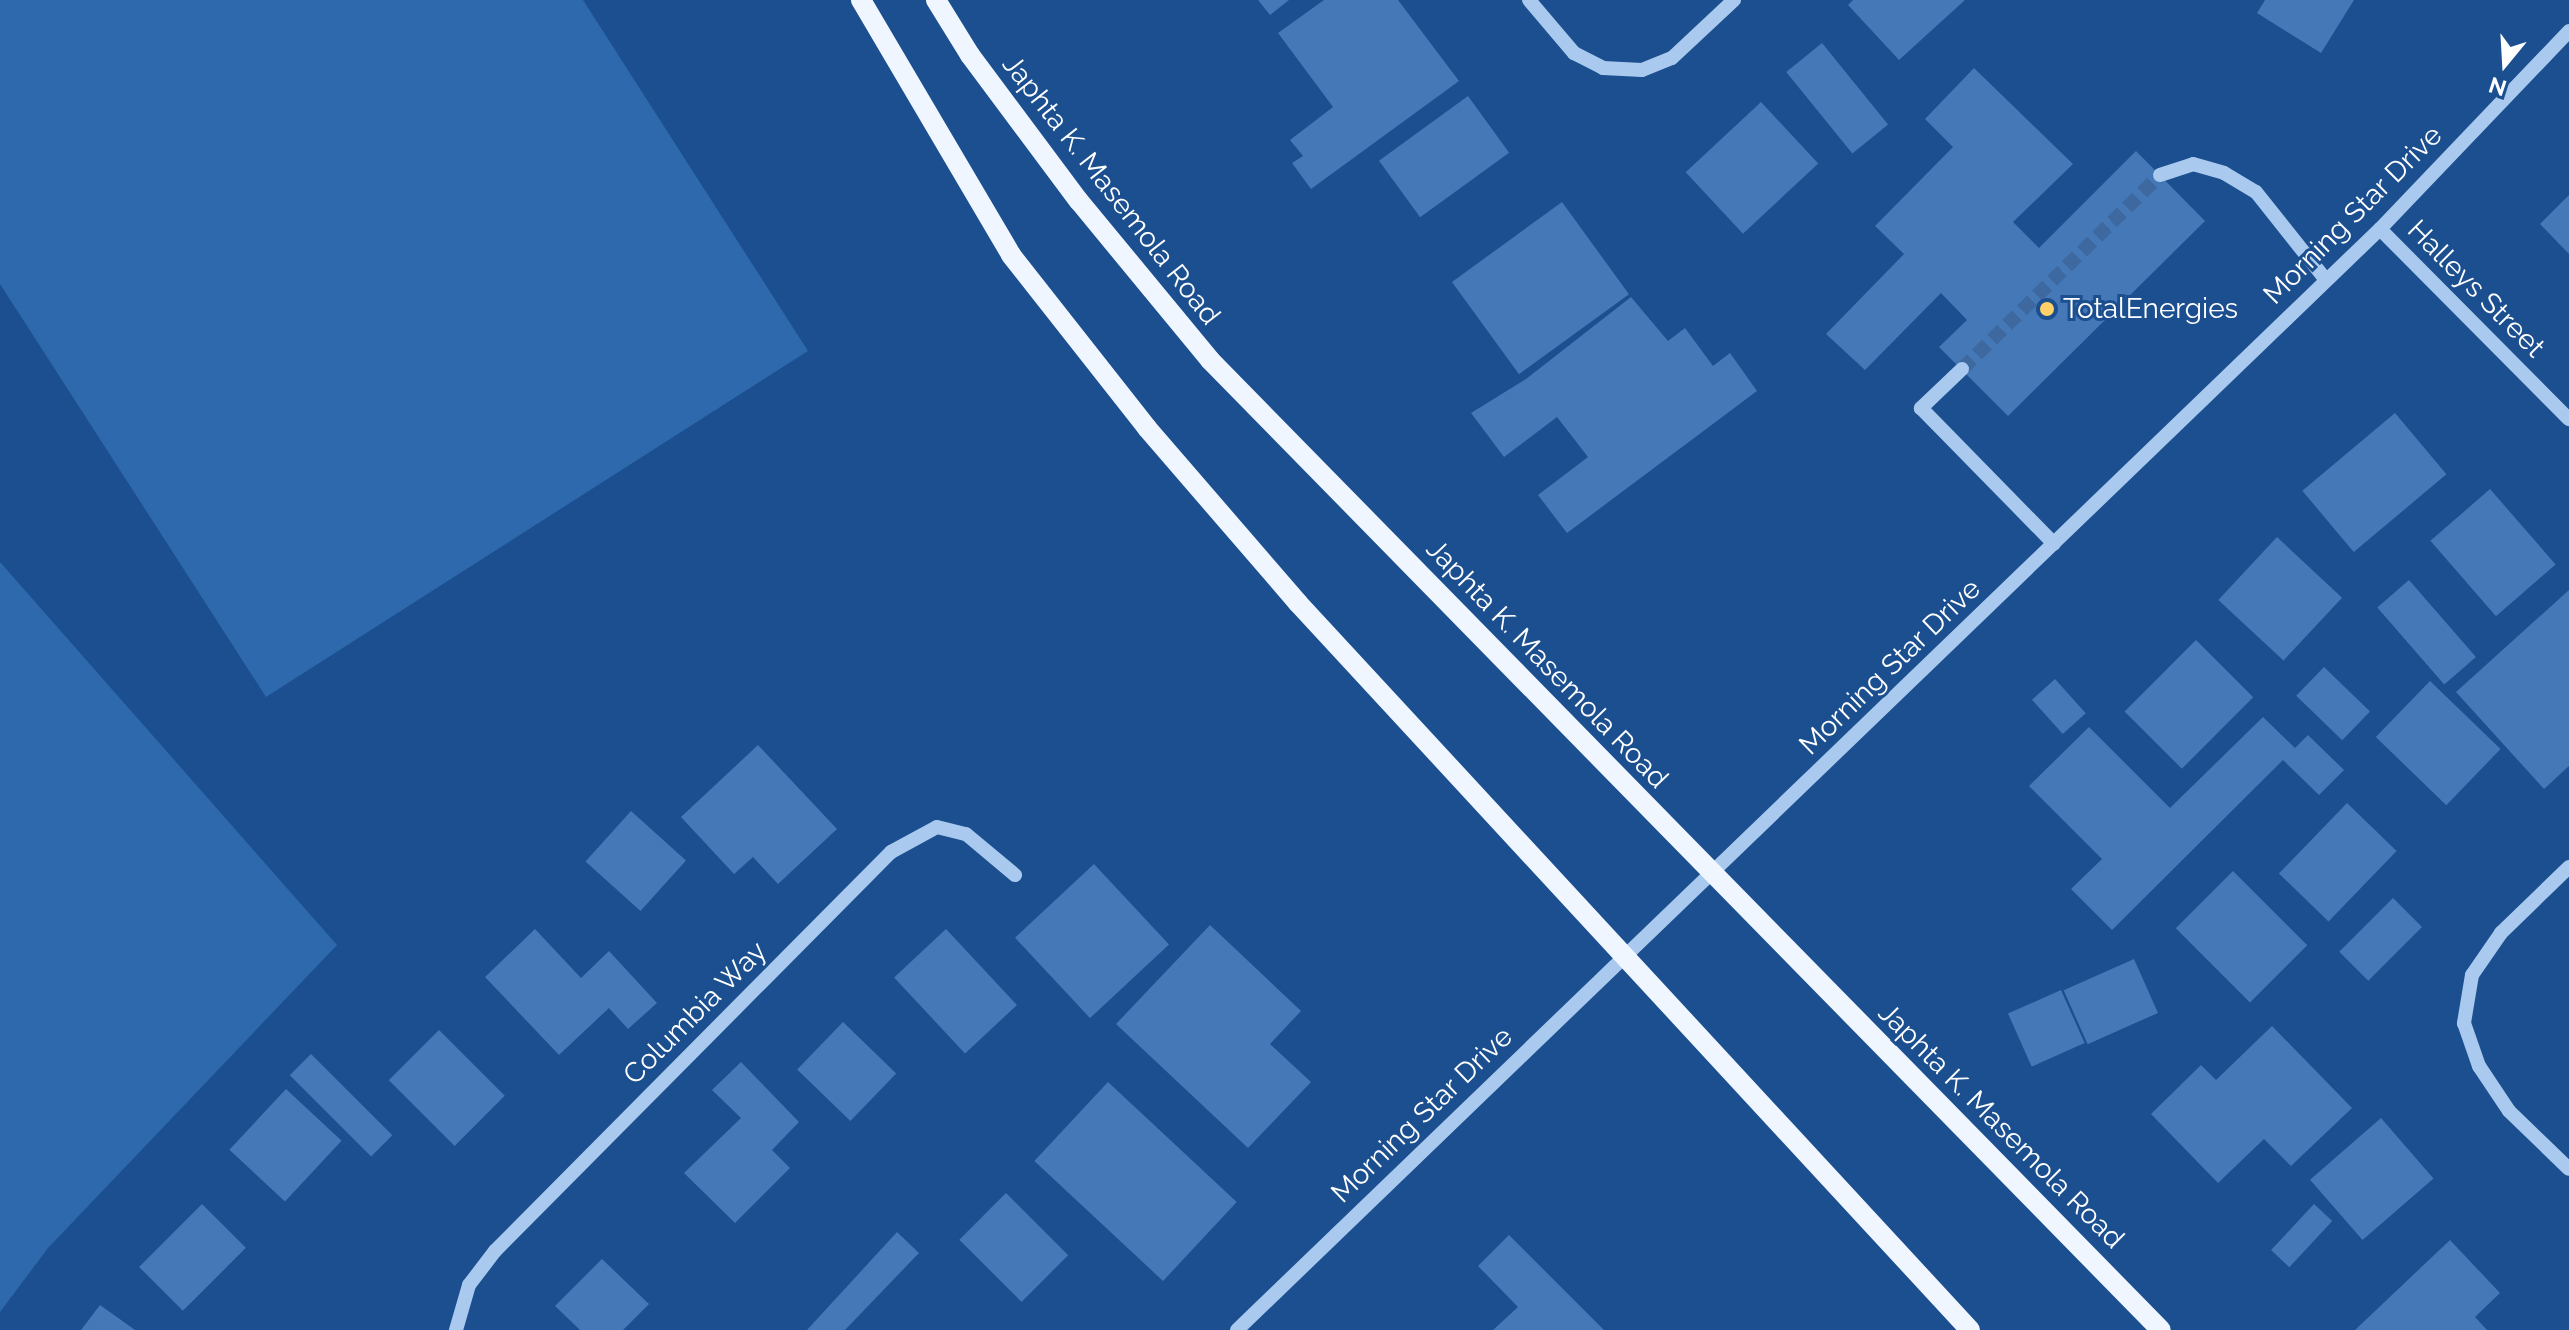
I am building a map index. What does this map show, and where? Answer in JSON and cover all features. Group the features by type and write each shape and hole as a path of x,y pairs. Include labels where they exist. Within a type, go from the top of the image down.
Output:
{"main road":[{"path":"861,0 1011,255 1147,428 1298,603 1625,952 1970,1330"},
{"name":"Japhta K. Masemola Road","path":"936,0 970,55 1070,189 1210,360 1711,876 2034,1196 2161,1330"}],"street":[{"path":"1529,0 1574,53 1603,68 1642,70 1672,58 1734,0"},
{"name":"Morning Star Drive","path":"1237,1330 1625,952 1711,876 2380,229 2569,31"},
{"path":"2160,175 2193,164 2224,173 2256,192 2326,280"},
{"name":"Halleys Street","path":"2380,229 2569,419"},
{"path":"1962,369 1921,408 2054,544"},
{"name":"Columbia Way","path":"456,1330 469,1285 495,1251 891,852 937,827 966,834 1015,875"},
{"path":"2569,867 2501,933 2472,975 2464,1023 2479,1066 2509,1111 2569,1169"}],"shaded area":[{"path":"0,0 583,0 808,351 266,697 0,284"},
{"path":"0,562 337,945 48,1248 0,1312"}],"building":[{"path":"1258,0 1289,0 1270,15"},
{"path":"1324,0 1398,0 1459,81 1311,189 1292,163 1303,156 1290,140 1333,107 1278,33"},
{"path":"1853,0 1965,0 1899,60 1848,5"},
{"path":"2265,0 2354,0 2321,53 2257,13"},
{"path":"1822,43 1888,125 1852,154 1786,72"},
{"path":"1974,68 2073,164 2013,222 2039,248 2136,151 2205,221 2008,416 1939,347 1967,320 1941,293 1865,370 1826,334 1904,254 1875,226 1953,147 1925,119"},
{"path":"1468,96 1509,153 1420,217 1379,161"},
{"path":"1761,102 1818,163 1743,234 1686,172"},
{"path":"2569,195 2569,254 2540,224"},
{"path":"1562,202 1629,294 1519,374 1452,282"},
{"path":"1631,297 1668,341 1685,328 1713,366 1730,353 1757,391 1567,533 1538,495 1588,457 1557,417 1504,457 1471,413 1526,379"},
{"path":"2395,413 2446,474 2354,552 2302,491"},
{"path":"2490,489 2556,564 2496,616 2430,541"},
{"path":"2277,537 2342,598 2283,661 2218,600"},
{"path":"2409,580 2476,657 2444,685 2377,608"},
{"path":"2569,590 2569,766 2544,789 2456,692"},
{"path":"2196,640 2253,697 2182,769 2125,711"},
{"path":"2324,667 2370,711 2342,740 2296,696"},
{"path":"2055,679 2086,713 2063,734 2032,700"},
{"path":"2430,681 2500,749 2446,805 2376,737"},
{"path":"2263,717 2295,748 2308,735 2344,770 2319,795 2283,760 2112,930 2071,889 2102,859 2029,786 2089,727 2170,808"},
{"path":"758,745 837,829 778,884 753,857 734,874 681,817"},
{"path":"2347,803 2397,851 2329,921 2279,873"},
{"path":"631,811 686,861 640,911 585,862"},
{"path":"1094,864 1169,944 1090,1018 1015,938"},
{"path":"2233,871 2307,945 2250,1003 2176,928"},
{"path":"2393,898 2422,927 2368,981 2339,952"},
{"path":"1210,925 1301,1011 1270,1044 1311,1082 1248,1148 1116,1024"},
{"path":"535,929 581,978 609,951 657,1003 628,1029 609,1008 559,1055 485,977"},
{"path":"946,929 1017,1005 965,1053 894,977"},
{"path":"2134,959 2158,1013 2088,1044 2064,990"},
{"path":"2061,990 2085,1043 2032,1067 2008,1014"},
{"path":"843,1022 896,1073 850,1121 797,1069"},
{"path":"2272,1026 2352,1108 2291,1166 2264,1139 2218,1183 2151,1114 2201,1065 2216,1080"},
{"path":"439,1030 505,1096 455,1146 389,1080"},
{"path":"311,1054 392,1135 371,1157 290,1075"},
{"path":"741,1062 799,1122 772,1150 790,1168 735,1223 684,1173 741,1118 712,1090"},
{"path":"1108,1082 1237,1202 1163,1281 1034,1161"},
{"path":"286,1089 342,1141 285,1202 229,1150"},
{"path":"2381,1118 2433,1178 2363,1240 2310,1180"},
{"path":"1006,1193 1068,1255 1022,1302 959,1240"},
{"path":"202,1204 246,1248 183,1311 139,1267"},
{"path":"2314,1204 2332,1221 2289,1267 2271,1250"},
{"path":"897,1232 919,1253 845,1330 807,1330"},
{"path":"1509,1235 1604,1330 1493,1330 1518,1307 1478,1266"},
{"path":"2450,1240 2500,1293 2475,1317 2487,1330 2355,1330"},
{"path":"602,1259 649,1304 623,1330 580,1330 555,1306"},
{"path":"100,1305 135,1330 81,1330"}],"tunnel":[{"path":"1962,369 2160,175"}],"place":[{"name":"TotalEnergies","path":"2047,309"}]}
